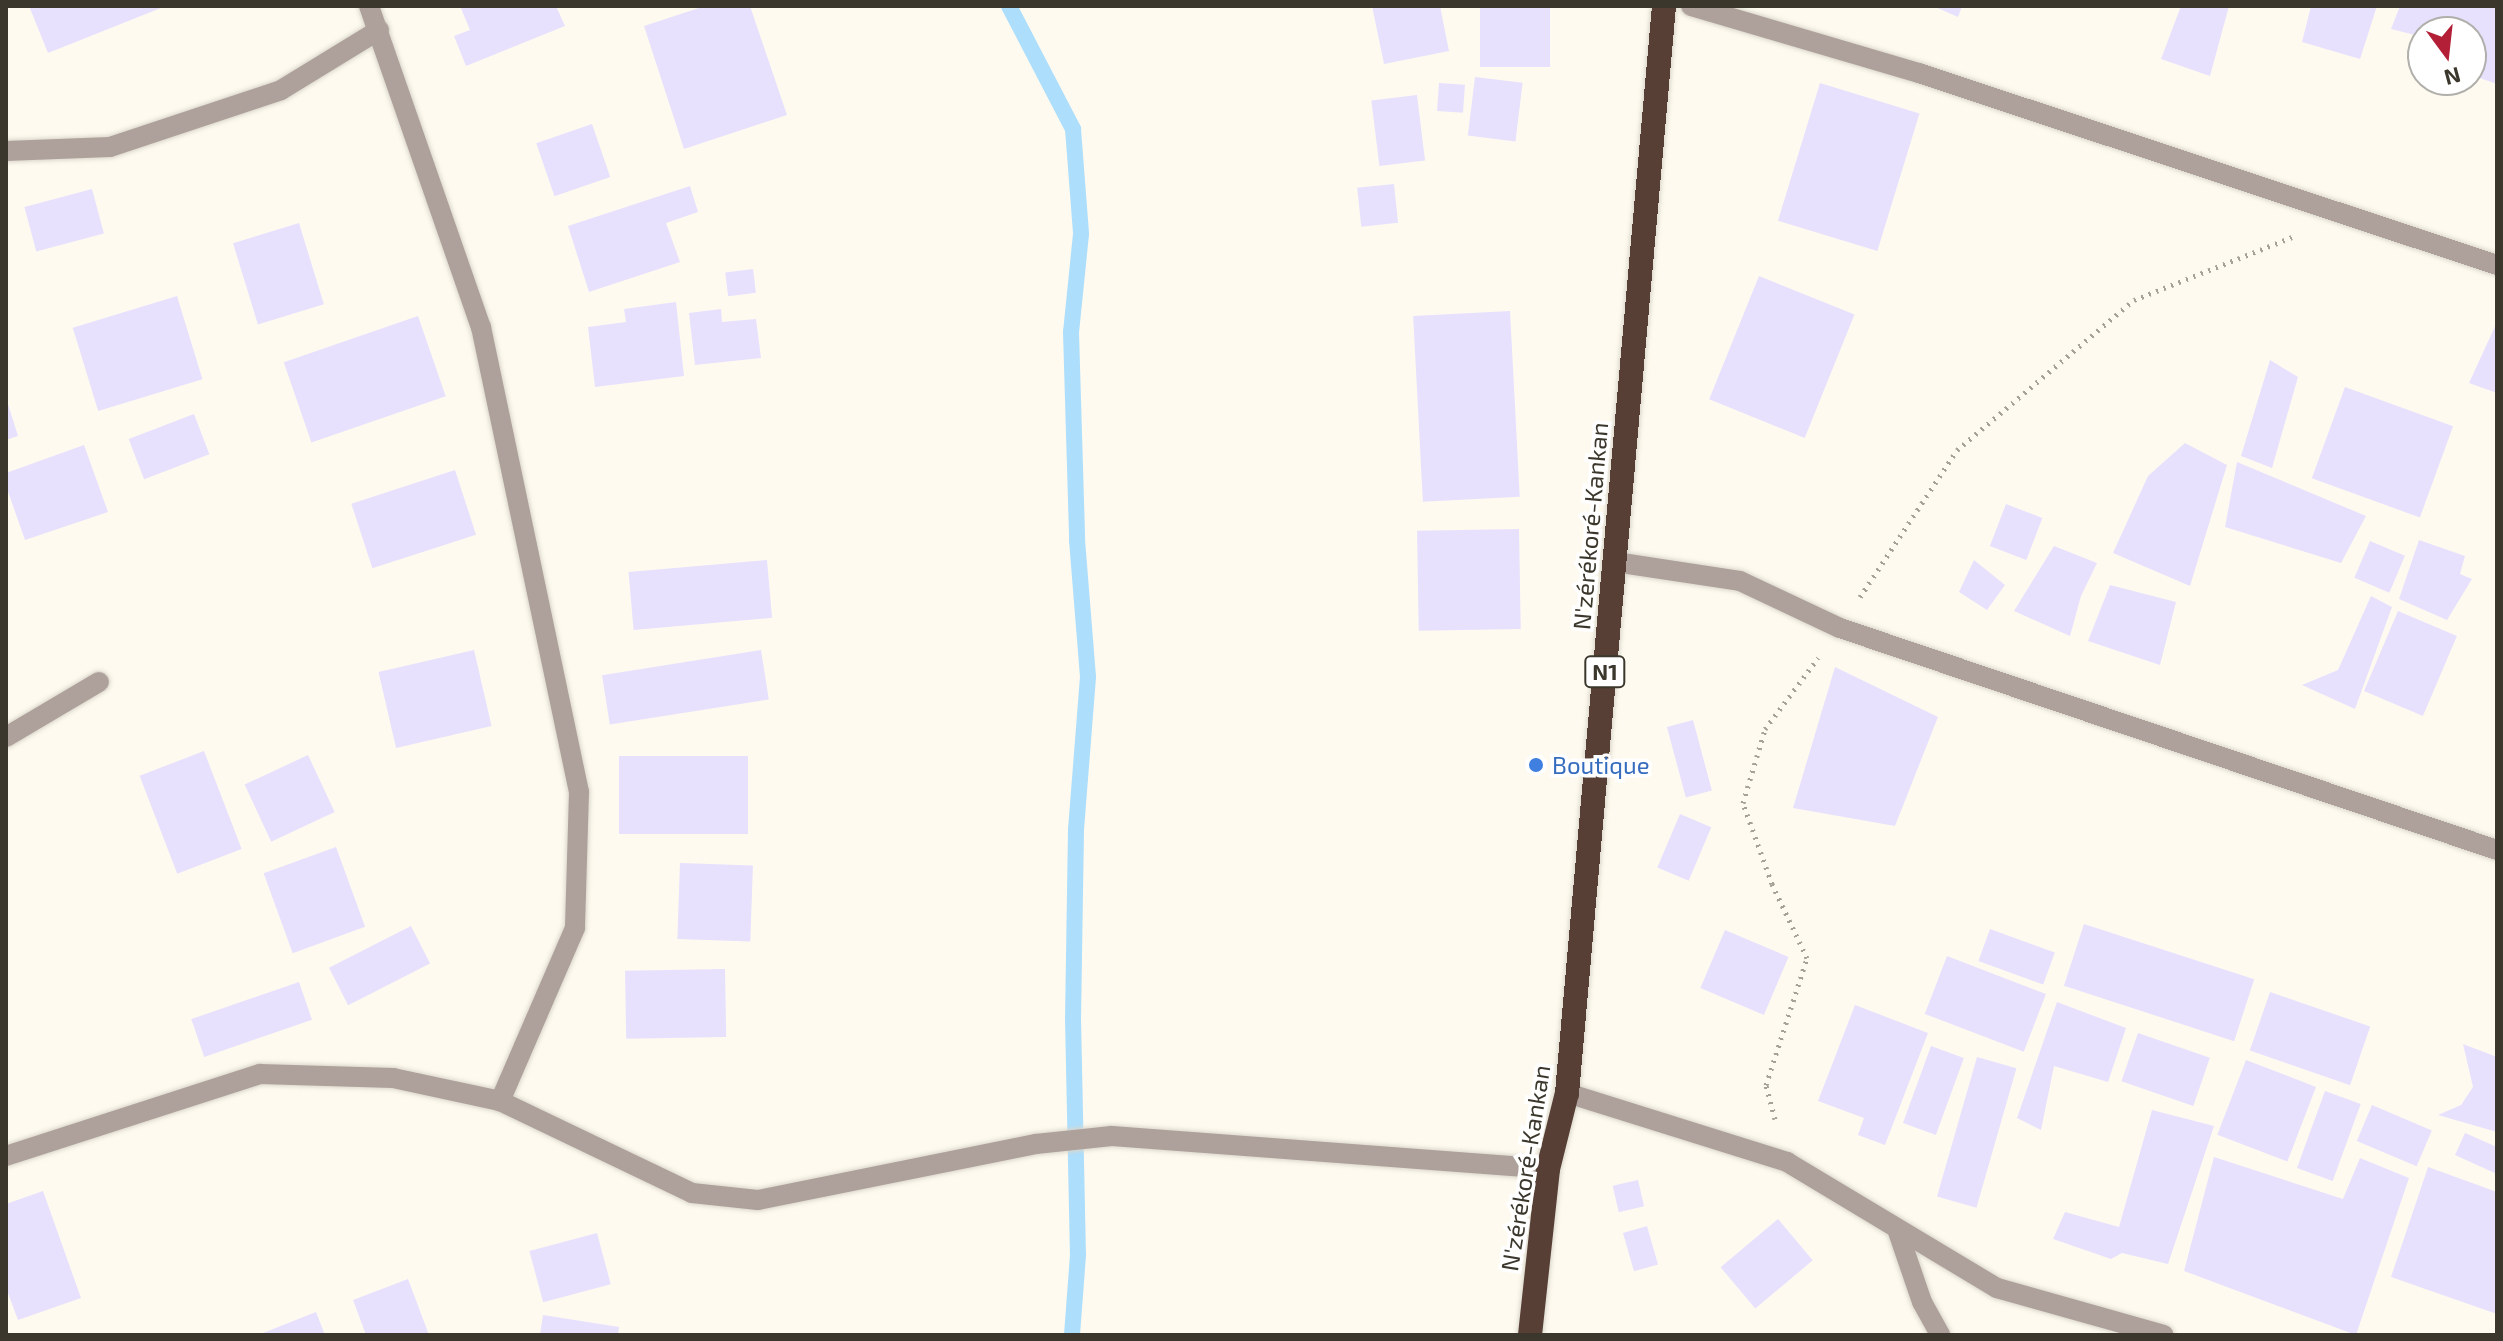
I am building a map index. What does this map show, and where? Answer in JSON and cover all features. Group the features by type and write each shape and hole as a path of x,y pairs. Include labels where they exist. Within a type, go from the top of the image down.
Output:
{"highway":[{"name":"N'zérékoré-Kankan","path":"1530,1335 1548,1169 1567,1093 1664,6"}],"street":[{"path":"369,6 481,327 579,792 575,928 500,1101"},
{"path":"1691,6 1919,73 2497,265"},
{"path":"6,151 110,147 124,143 281,90 379,30"},
{"path":"1615,562 1740,581 1840,628 2497,850"},
{"path":"6,737 99,682"},
{"path":"6,1156 260,1074 393,1078 500,1101 692,1193 758,1200 1036,1144 1112,1136 1548,1169"},
{"path":"1567,1093 1787,1162 1997,1288 2164,1335"},
{"path":"1897,1229 1922,1302 1940,1335"}],"building":[{"path":"29,6 166,6 48,53"},
{"path":"460,6 556,6 565,26 466,66 454,36 470,30"},
{"path":"705,6 750,6 787,115 684,149 644,26"},
{"path":"1372,6 1440,6 1449,51 1384,64"},
{"path":"1480,6 1550,6 1550,67 1480,67"},
{"path":"1933,6 1962,6 1958,17"},
{"path":"2181,6 2229,6 2210,76 2161,59"},
{"path":"2311,6 2377,6 2360,59 2302,42"},
{"path":"2400,6 2497,6 2497,84 2487,81 2487,16 2407,16 2407,33 2391,29"},
{"path":"1475,77 1523,83 1515,141 1468,136"},
{"path":"1439,83 1465,85 1463,113 1437,111"},
{"path":"1820,83 1919,113 1877,251 1778,221"},
{"path":"1417,95 1425,161 1379,166 1371,101"},
{"path":"592,124 610,177 554,196 536,143"},
{"path":"1394,184 1398,223 1361,227 1357,188"},
{"path":"690,186 698,212 666,223 680,262 589,292 568,226"},
{"path":"92,189 104,233 36,252 24,207"},
{"path":"299,223 324,304 258,324 233,243"},
{"path":"753,269 756,293 728,296 725,272"},
{"path":"1759,276 1854,315 1805,438 1709,399"},
{"path":"177,296 202,379 98,411 73,328"},
{"path":"676,302 684,376 595,387 588,327 626,322 624,309"},
{"path":"721,309 722,322 756,319 761,358 695,365 689,313"},
{"path":"1510,311 1520,497 1423,502 1413,316"},
{"path":"418,316 446,396 311,443 284,362"},
{"path":"2497,322 2497,393 2469,383"},
{"path":"2270,360 2298,377 2272,468 2241,456"},
{"path":"2345,387 2453,426 2420,517 2312,478"},
{"path":"6,402 18,436 6,440"},
{"path":"194,414 209,454 144,479 129,439"},
{"path":"2185,443 2227,465 2190,586 2113,553 2148,476"},
{"path":"84,445 108,512 25,540 6,486 6,473"},
{"path":"2237,462 2366,516 2341,563 2225,527"},
{"path":"455,470 476,535 372,568 351,504"},
{"path":"2006,504 2042,518 2026,560 1990,546"},
{"path":"1519,529 1521,629 1419,631 1417,531"},
{"path":"2419,540 2465,556 2460,574 2472,579 2447,620 2399,599"},
{"path":"2370,541 2405,556 2389,593 2354,578"},
{"path":"2054,546 2097,563 2081,596 2070,636 2014,611"},
{"path":"767,560 772,618 634,630 629,572"},
{"path":"1974,560 2005,585 1987,610 1959,592"},
{"path":"2110,585 2176,602 2160,665 2088,641"},
{"path":"2371,596 2392,607 2355,709 2302,685 2338,670"},
{"path":"2398,611 2457,636 2423,716 2364,691"},
{"path":"474,650 492,726 396,748 379,672"},
{"path":"761,650 769,699 610,725 602,675"},
{"path":"1835,667 1938,717 1895,826 1793,808"},
{"path":"1693,720 1712,791 1686,798 1667,727"},
{"path":"204,751 242,849 177,874 140,776"},
{"path":"308,755 335,812 271,842 245,785"},
{"path":"619,756 748,756 748,834 619,834"},
{"path":"1680,814 1711,827 1689,881 1657,867"},
{"path":"336,847 365,927 293,953 264,873"},
{"path":"680,863 753,866 750,942 677,939"},
{"path":"2084,924 2254,979 2234,1041 2064,986"},
{"path":"411,926 430,963 348,1005 329,968"},
{"path":"1990,929 2055,953 2043,985 1978,961"},
{"path":"1725,930 1789,957 1764,1015 1700,988"},
{"path":"1947,956 2046,994 2024,1052 1925,1014"},
{"path":"725,969 726,1037 626,1039 625,971"},
{"path":"299,982 312,1020 204,1057 191,1019"},
{"path":"2270,992 2370,1027 2350,1085 2250,1051"},
{"path":"2057,1002 2126,1028 2108,1082 2054,1066 2041,1130 2017,1118"},
{"path":"1855,1005 1928,1033 1885,1145 1858,1135 1864,1118 1818,1101"},
{"path":"2138,1033 2210,1058 2193,1106 2121,1081"},
{"path":"2463,1044 2497,1057 2497,1132 2438,1115 2461,1105 2473,1087"},
{"path":"1931,1046 1964,1058 1936,1135 1903,1123"},
{"path":"1977,1057 2016,1068 1976,1208 1937,1196"},
{"path":"2246,1060 2316,1087 2287,1162 2217,1135"},
{"path":"2325,1091 2361,1104 2333,1181 2297,1168"},
{"path":"2372,1105 2432,1130 2417,1166 2357,1141"},
{"path":"2152,1110 2214,1126 2168,1264 2122,1253 2111,1259 2053,1239 2065,1212 2119,1227"},
{"path":"2465,1133 2497,1147 2497,1174 2455,1155"},
{"path":"2214,1157 2343,1199 2360,1158 2409,1178 2356,1335 2184,1271"},
{"path":"2428,1167 2497,1192 2497,1314 2391,1277"},
{"path":"1638,1180 1644,1206 1619,1212 1613,1186"},
{"path":"43,1191 81,1298 18,1320 6,1288 6,1204"},
{"path":"1778,1219 1813,1260 1755,1309 1721,1267"},
{"path":"1647,1226 1658,1264 1634,1271 1623,1233"},
{"path":"597,1233 611,1284 543,1302 529,1251"},
{"path":"408,1279 429,1335 366,1335 353,1300"},
{"path":"316,1312 325,1335 258,1335"},
{"path":"543,1315 619,1327 618,1335 540,1335"}],"waterway":[{"path":"1009,6 1073,129 1081,234 1071,332 1077,540 1088,677 1076,829 1073,1018 1078,1255 1072,1335"}],"place":[{"name":"Boutique","path":"1536,765"}]}
